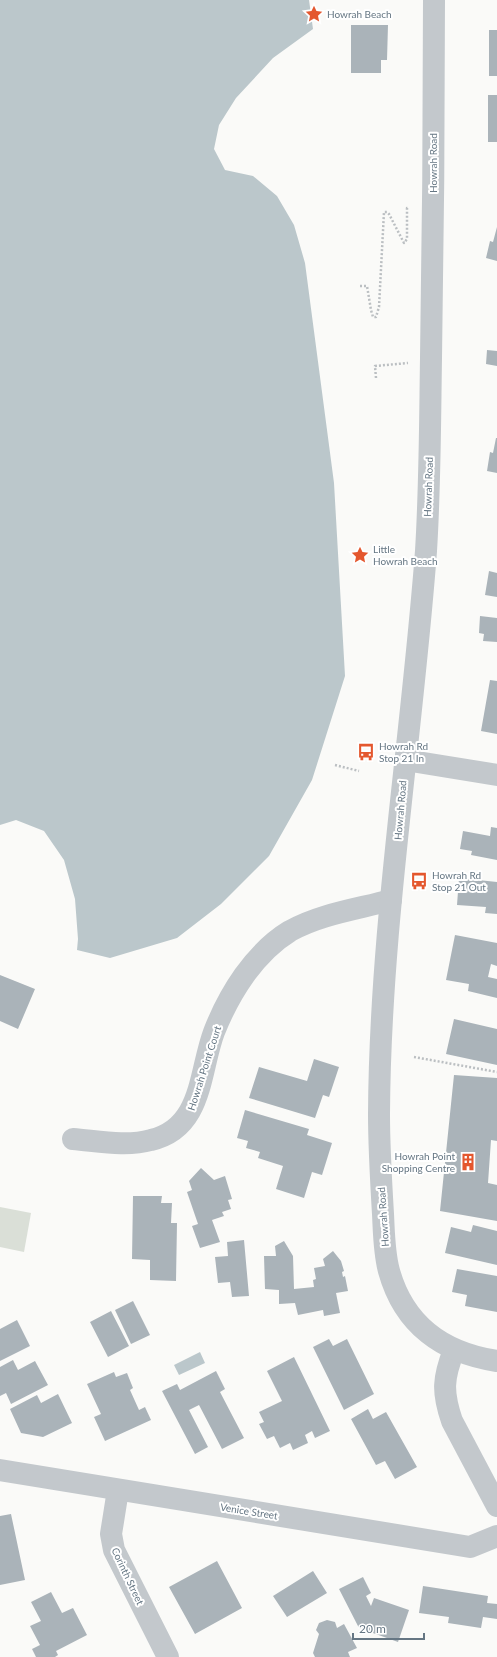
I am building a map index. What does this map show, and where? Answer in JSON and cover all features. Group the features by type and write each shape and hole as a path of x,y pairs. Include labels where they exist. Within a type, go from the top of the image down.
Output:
{"street":[{"name":"Howrah Road","path":"434,0 433,229 426,550 391,900 380,1063 379,1146 388,1266 402,1304 412,1318 432,1338 454,1350 497,1361"},
{"path":"405,760 497,775"},
{"name":"Howrah Point Court","path":"73,1139 126,1143 152,1140 181,1124 190,1112 217,1027 237,987 253,965 270,947 290,932 318,919 391,900"},
{"path":"454,1350 446,1370 444,1381 448,1409 452,1422 497,1506"},
{"name":"Venice Street","path":"0,1470 470,1546 497,1536"},
{"name":"Corinth Street","path":"118,1490 111,1534 114,1550 168,1657"}],"path":[{"path":"360,286 368,286 371,310 373,317 376,317 378,307 384,212 389,214 404,243 407,239 407,208 412,209"},
{"path":"376,378 375,366 408,363"},
{"path":"335,765 359,771"},
{"path":"414,1057 497,1072"}],"shaded area":[{"path":"0,0 309,0 313,29 273,58 236,98 219,125 214,149 225,170 253,176 277,196 294,225 305,263 334,483 345,676 312,780 269,856 221,904 177,938 110,958 77,950 78,939 75,899 64,860 44,831 16,820 0,825"},
{"path":"0,1207 31,1213 24,1252 0,1247"},
{"path":"200,1352 205,1363 179,1375 174,1365"}],"building":[{"path":"351,25 388,25 387,60 381,60 381,73 351,73"},
{"path":"489,30 497,30 497,76 489,76"},
{"path":"488,95 497,95 497,142 488,142"},
{"path":"497,227 497,261 486,258 490,241 493,242"},
{"path":"487,350 497,351 497,366 486,364"},
{"path":"496,438 497,473 487,471 490,452 493,453"},
{"path":"489,571 497,573 497,597 485,595"},
{"path":"480,616 497,618 497,642 483,641 484,634 479,633"},
{"path":"490,680 497,681 497,734 481,731"},
{"path":"491,827 497,828 497,860 471,855 472,851 460,849 463,831 490,836"},
{"path":"459,878 497,882 497,914 485,913 486,907 457,905"},
{"path":"455,935 497,943 497,966 491,964 488,977 497,979 497,998 468,991 469,984 446,980"},
{"path":"0,975 35,989 18,1029 0,1021"},
{"path":"454,1019 497,1029 497,1065 446,1054"},
{"path":"314,1059 339,1067 329,1097 323,1095 315,1118 249,1098 259,1067 307,1081"},
{"name":"Howrah Point Shopping Centre","path":"454,1075 497,1078 497,1141 491,1140 488,1183 497,1185 497,1221 440,1211"},
{"path":"245,1110 309,1129 307,1135 332,1143 322,1175 312,1172 304,1198 276,1189 283,1166 258,1158 260,1152 246,1148 248,1141 237,1138"},
{"path":"201,1168 214,1180 225,1176 232,1199 228,1200 231,1209 222,1212 224,1216 212,1220 220,1242 200,1248 192,1226 198,1224 187,1192 192,1190 189,1181"},
{"path":"133,1196 162,1196 161,1203 172,1203 171,1223 177,1223 176,1281 150,1280 150,1260 132,1259"},
{"path":"473,1225 497,1231 497,1265 445,1253 451,1227 471,1232"},
{"path":"244,1240 249,1296 232,1297 230,1282 218,1283 215,1257 228,1256 227,1242"},
{"path":"284,1241 293,1256 294,1289 314,1287 313,1280 316,1279 314,1268 325,1266 323,1259 333,1251 341,1261 344,1271 342,1272 343,1277 345,1276 348,1291 336,1293 340,1313 324,1316 323,1310 298,1315 295,1303 279,1304 279,1290 265,1289 264,1256 276,1256 275,1246"},
{"path":"457,1269 497,1276 497,1312 465,1306 467,1295 452,1292"},
{"path":"133,1301 150,1335 131,1344 115,1310"},
{"path":"111,1311 129,1346 108,1357 90,1322"},
{"path":"17,1320 30,1346 0,1361 0,1329"},
{"path":"329,1339 333,1346 347,1339 374,1394 344,1410 313,1347"},
{"path":"294,1357 330,1431 315,1438 312,1431 305,1435 308,1443 293,1450 290,1443 280,1448 274,1436 267,1439 259,1424 264,1422 259,1412 282,1401 267,1371"},
{"path":"13,1360 18,1370 35,1361 48,1385 11,1404 6,1393 0,1396 0,1367"},
{"path":"216,1371 225,1389 220,1392 244,1438 222,1449 199,1405 189,1410 208,1447 195,1454 162,1391 177,1384 180,1390"},
{"path":"114,1372 116,1377 127,1373 133,1388 130,1390 139,1410 145,1407 151,1420 105,1441 94,1417 101,1414 87,1384"},
{"path":"58,1394 72,1423 43,1437 21,1433 10,1409 37,1395 41,1403"},
{"path":"368,1409 373,1419 386,1412 417,1467 395,1479 385,1461 376,1465 351,1419"},
{"path":"11,1514 25,1580 0,1585 0,1516"},
{"path":"217,1561 242,1608 195,1634 169,1587"},
{"path":"313,1571 327,1593 287,1617 273,1596"},
{"path":"363,1577 371,1593 366,1596 371,1606 374,1598 409,1610 398,1642 359,1628 339,1589"},
{"path":"423,1586 488,1596 487,1603 497,1604 497,1619 483,1617 481,1628 448,1623 449,1617 419,1613"},
{"path":"51,1592 62,1613 73,1608 87,1635 56,1651 58,1655 55,1657 36,1657 32,1649 40,1645 30,1626 41,1621 31,1602"},
{"path":"327,1620 335,1622 337,1628 344,1624 357,1648 348,1652 350,1657 315,1657 313,1653 319,1634 316,1630 319,1623"}],"place":[{"name":"Howrah Beach","path":"314,14"},
{"name":"Little Howrah Beach","path":"360,555"},
{"name":"Howrah Rd Stop 21 In","path":"366,752"},
{"name":"Howrah Rd Stop 21 Out","path":"419,881"},
{"name":"Howrah Point Shopping Centre","path":"468,1162"}]}
